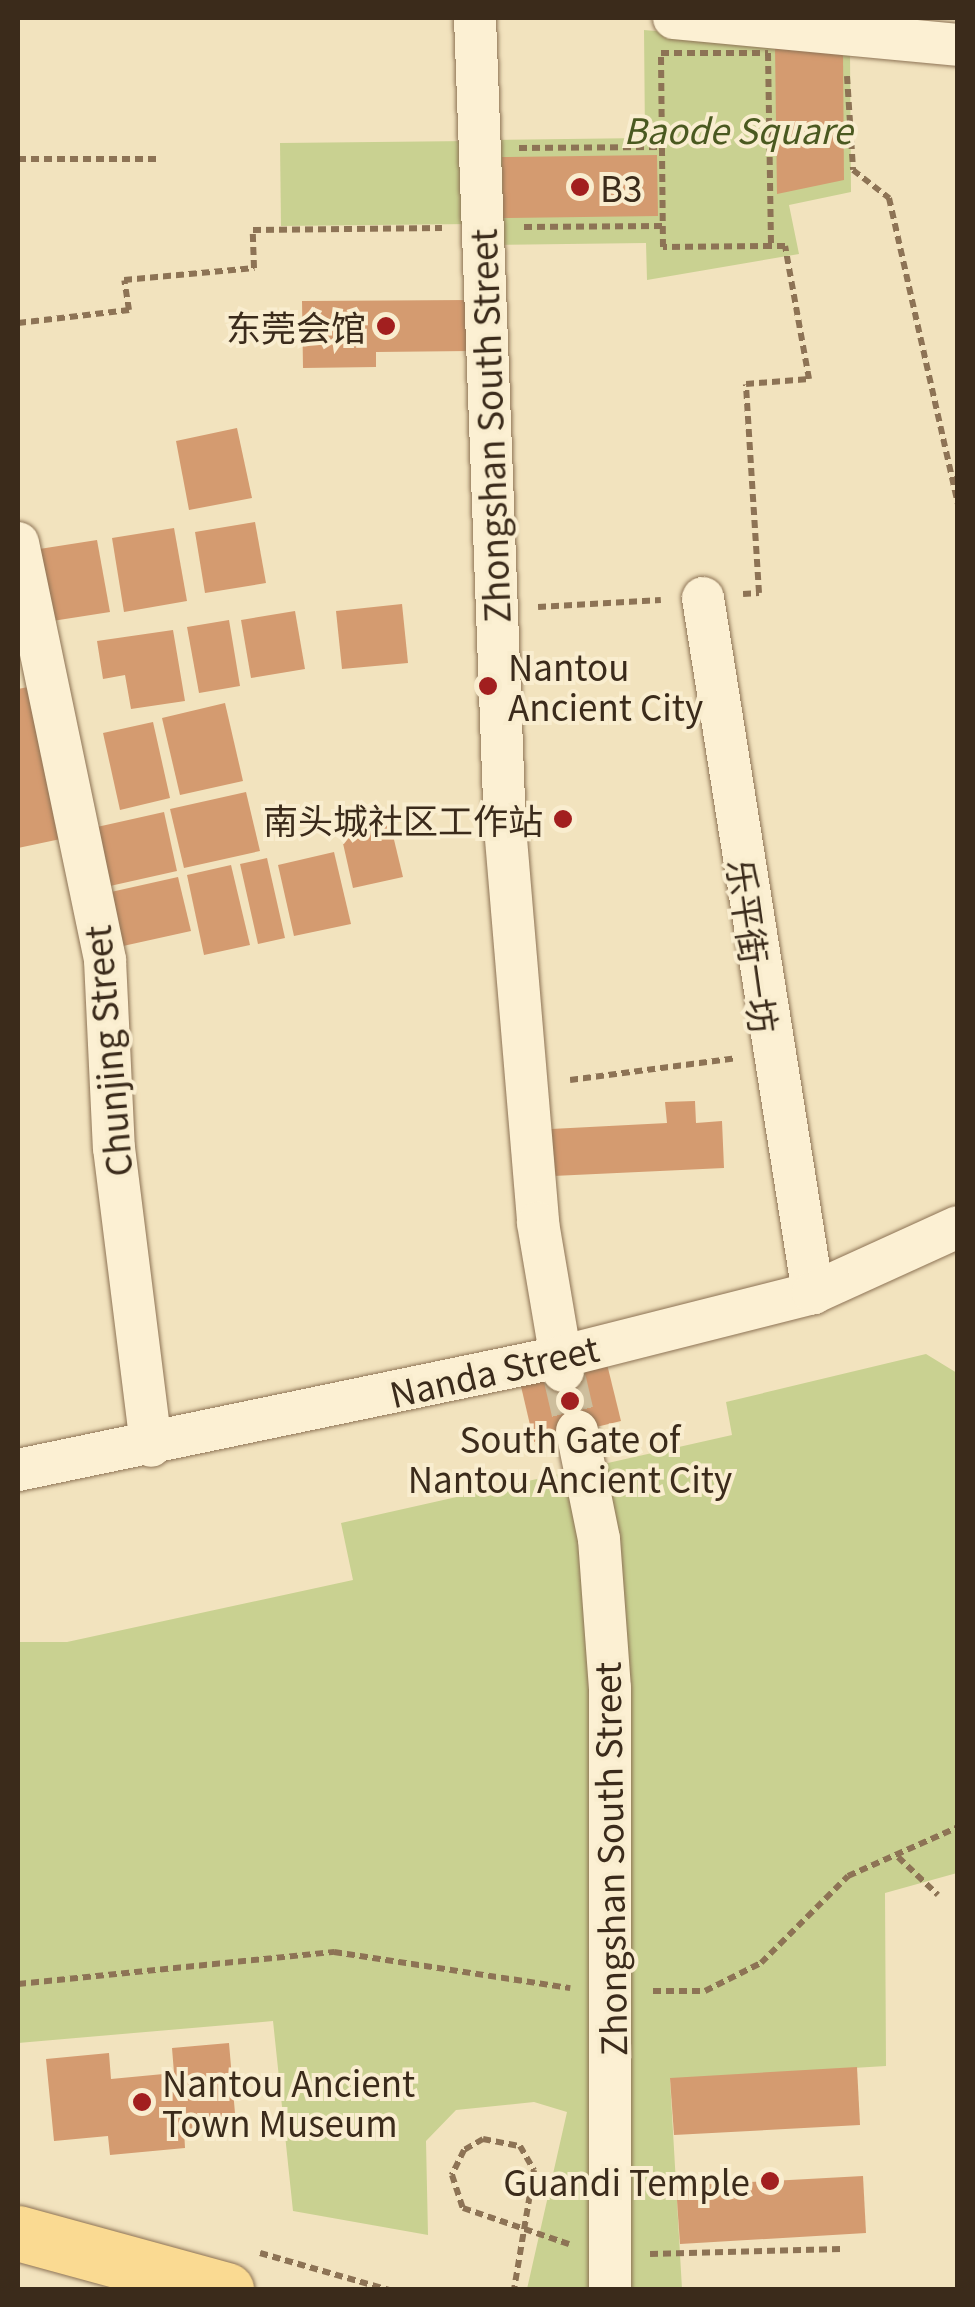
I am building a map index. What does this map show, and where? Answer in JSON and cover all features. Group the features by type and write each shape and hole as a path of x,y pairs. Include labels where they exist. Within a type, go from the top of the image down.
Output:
{"main road":[{"path":"18,2233 80,2245 226,2290"}],"street":[{"name":"Zhongshan South Street","path":"475,18 497,609 524,1086 561,1364"},
{"path":"674,18 958,45"},
{"name":"Chunjing Street","path":"18,543 105,960 114,1148 151,1446"},
{"name":"乐平街一坊","path":"703,598 769,1054 813,1293"},
{"name":"Nanda Street","path":"18,1470 561,1364 813,1293 958,1228"},
{"name":"Zhongshan South Street","path":"578,1431 599,1539 610,1688 610,2272"},
{"path":"18,2225 80,2245"}],"path":[{"path":"845,35 853,170 889,198 958,506"},
{"path":"497,609 759,592 746,384 809,379 785,246 663,247 660,54 768,53 770,246"},
{"path":"478,149 661,146"},
{"path":"18,159 158,159"},
{"path":"18,323 129,310 124,280 254,268 253,230 662,226"},
{"path":"524,1086 769,1054"},
{"path":"18,1984 334,1952 612,1991 704,1991 761,1963 848,1876 898,1857 958,1826"},
{"path":"898,1857 938,1895"},
{"path":"514,2290 524,2237 528,2219 532,2202 535,2184 534,2170 508,2140 464,2150 452,2175 464,2208 480,2218 513,2228 529,2232 562,2242 610,2272 840,2249"}],"green space":[{"name":"Baode Square","path":"644,30 850,48 851,192 789,205 799,254 647,280 646,243 494,245 493,140 645,138"},
{"path":"470,141 471,224 281,226 280,143"},
{"path":"926,1354 957,1373 957,1873 885,1893 886,2066 670,2079 682,2289 527,2289 567,2112 534,2102 456,2110 426,2141 428,2235 293,2211 273,2021 18,2043 18,1642 67,1642 353,1580 341,1523 732,1435 726,1402"}],"building":[{"path":"775,47 843,54 844,180 777,194"},
{"name":"B3","path":"657,155 658,216 503,218 502,157"},
{"name":"东莞会馆","path":"470,300 470,351 376,352 376,367 303,368 302,301"},
{"path":"237,428 252,498 189,510 176,441"},
{"path":"255,522 266,583 205,593 195,532"},
{"path":"174,528 187,601 124,612 112,538"},
{"path":"97,540 110,612 46,622 33,550"},
{"path":"402,604 408,663 342,669 336,611"},
{"path":"295,611 305,669 251,678 241,620"},
{"path":"229,620 240,686 199,693 187,627"},
{"path":"173,630 185,701 131,709 125,675 103,679 97,641"},
{"path":"38,685 70,837 18,848 18,689"},
{"path":"225,703 243,781 180,795 162,718"},
{"path":"153,722 170,798 120,810 103,733"},
{"path":"246,792 260,851 184,868 170,809"},
{"path":"164,812 177,871 101,888 88,829"},
{"path":"389,819 403,877 353,888 340,830"},
{"path":"334,852 351,924 294,936 278,865"},
{"path":"267,858 285,938 258,944 240,864"},
{"path":"231,865 250,945 204,955 187,875"},
{"path":"178,877 191,931 114,948 102,894"},
{"path":"695,1101 696,1123 722,1121 724,1168 553,1176 551,1129 667,1123 665,1102"},
{"name":"South Gate of Nantou Ancient City","path":"606,1360 621,1421 534,1442 520,1382"},
{"name":"Nantou Ancient Town Museum","path":"229,2043 236,2125 184,2129 185,2148 110,2155 108,2136 54,2141 46,2059 109,2053 111,2079 174,2073 172,2048"},
{"path":"857,2067 860,2125 674,2135 670,2078"},
{"path":"863,2176 866,2233 680,2244 676,2186"}],"tunnel":[{"path":"563,1371 577,1431"}],"place":[{"name":"B3","path":"580,187"},
{"name":"东莞会馆","path":"386,326"},
{"name":"Nantou Ancient City","path":"488,686"},
{"name":"南头城社区工作站","path":"563,819"},
{"name":"South Gate of Nantou Ancient City","path":"570,1401"},
{"name":"Nantou Ancient Town Museum","path":"142,2102"},
{"name":"Guandi Temple","path":"770,2181"}]}
